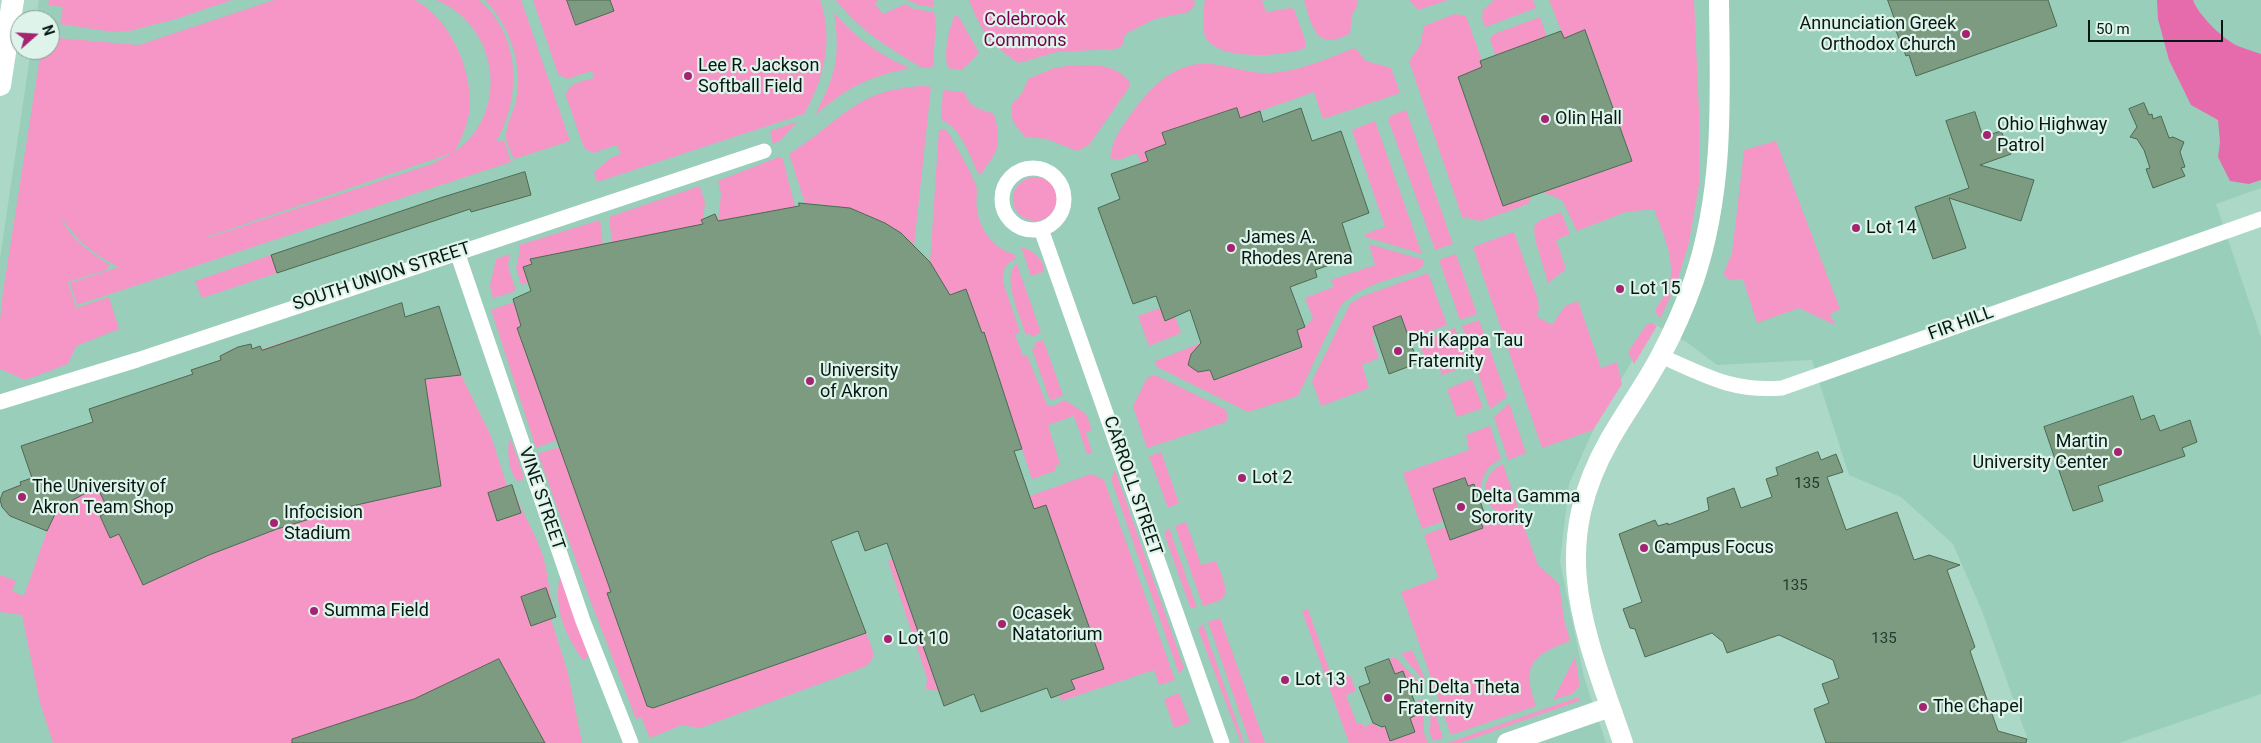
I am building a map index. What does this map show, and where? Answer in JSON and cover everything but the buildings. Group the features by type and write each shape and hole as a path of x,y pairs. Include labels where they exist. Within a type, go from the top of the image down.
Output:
{"main road":[{"path":"0,85 13,0"},
{"path":"1623,743 1610,707 1580,607 1575,570 1576,540 1581,509 1592,476 1608,442 1661,356 1694,281 1710,224 1716,193 1720,143 1719,0"},
{"path":"1507,743 1610,707"}],"street":[{"name":"SOUTH UNION STREET","path":"0,402 137,360 764,151"},
{"path":"1030,168 1043,170 1054,177 1063,194 1062,209 1059,216 1048,227 1041,229 1030,230 1016,225 1006,214 1002,204 1002,194 1012,176 1030,168"},
{"name":"FIR HILL","path":"1661,356 1736,387 1752,389 1782,388 2261,219"},
{"name":"CARROLL STREET","path":"1041,229 1222,743"},
{"name":"VINE STREET","path":"457,252 582,621 631,743"}],"shaded area":[{"name":"University of Akron","path":"39,0 2261,0 2261,188 2216,204 2261,337 2261,694 2119,743 2029,743 1982,611 1953,544 1901,497 1849,475 1812,360 1717,365 1688,343 1654,324 1600,415 1569,484 1560,562 1584,677 1606,743 0,743 0,258 30,60 60,60 60,10 38,10"},
{"path":"2157,0 2193,0 2206,20 2232,43 2261,54 2261,180 2249,184 2230,181 2218,157 2220,142 2218,120 2191,105 2169,60 2158,19"}],"green space":[{"path":"49,0 232,0 176,19 129,31 113,32 60,24 63,7 48,5"},
{"path":"274,0 415,0 427,8 446,29 454,42 465,70 470,98 469,112 463,133 454,152 472,136 484,116 490,94 490,71 484,49 473,29 457,12 436,0 479,0 493,15 503,31 510,49 513,87 510,106 496,142 504,140 511,162 77,305 70,283 119,267 100,257 86,246 60,216 69,231 81,244 110,265 106,270 68,282 76,308 109,297 119,329 76,346 68,364 25,380 0,369 0,320 39,60 60,60 60,38 139,45","holes":["452,153 432,164 207,237"]},
{"path":"485,0 521,0 570,141 514,159 506,137 518,86 516,59 508,34 494,10"},
{"name":"Lee R. Jackson Softball Field","path":"533,0 820,0 826,29 825,58 822,73 804,114 597,182 594,172 612,157 621,154 617,145 593,153 584,148 566,96 572,85 594,78 592,71 567,79 558,74"},
{"path":"836,0 878,0 875,4 883,14 905,4 914,9 934,12 936,22 933,66 931,68 923,68 887,46 855,21"},
{"path":"907,0 934,0 933,7 919,5"},
{"name":"Colebrook Commons","path":"969,0 1194,0 1195,4 1189,12 1155,19 1125,34 1122,46 1115,49 1057,52 1019,63 1001,50 988,37 978,21"},
{"path":"1205,0 1262,0 1266,12 1294,9 1305,40 1305,48 1269,55 1255,55 1240,54 1216,47 1208,41 1204,33 1203,15"},
{"path":"1304,0 1357,0 1358,4 1352,15 1350,34 1331,40 1320,36 1312,25"},
{"path":"1409,0 1448,0 1418,10"},
{"path":"1494,0 1533,0 1536,8 1485,27 1482,18 1483,10"},
{"path":"1549,0 1694,0 1699,112 1699,185 1689,242 1677,282 1660,319 1655,310 1669,285 1671,263 1667,244 1654,209 1626,212 1577,231 1562,200 1543,192 1632,160 1586,31 1564,38"},
{"path":"834,13 869,45 910,68 881,75 859,84 815,115 835,66 837,42"},
{"path":"1455,14 1466,16 1482,60 1480,61 1482,67 1458,77 1503,205 1532,195 1528,204 1481,221 1462,217 1409,61 1420,46 1424,26"},
{"path":"955,15 959,17 979,53 962,70 948,68 946,55 947,41"},
{"path":"1540,17 1547,37 1495,55 1490,39 1494,34"},
{"path":"1355,48 1366,61 1391,68 1400,93 1323,119 1314,92 1240,118 1237,108 1163,133 1166,144 1145,152 1148,161 1141,163 1137,153 1119,160 1110,158 1120,129 1131,114 1155,86 1175,71 1198,64 1211,64 1256,72 1282,72 1314,64"},
{"path":"1074,65 1111,69 1124,76 1130,82 1130,86 1089,145 1077,151 1047,139 1025,137 1013,122 1011,112 1012,104 1022,93 1028,79 1054,68"},
{"path":"931,87 914,246 890,227 864,214 836,206 805,203 789,154 865,100 881,93 901,88"},
{"path":"943,90 964,92 972,105 994,114 998,130 996,152 982,174 978,173 968,151 954,128 941,120"},
{"path":"1406,110 1453,244 1435,250 1388,119 1392,115"},
{"path":"1375,121 1422,254 1366,237 1365,234 1385,227 1352,130"},
{"path":"797,122 781,140 773,144 770,131"},
{"path":"939,129 945,129 948,132 972,176 977,189 978,216 984,231 1000,248 1014,254 1016,259 1005,268 1003,282 1020,332 1015,334 1023,356 1027,355 1047,405 1054,406 1065,400 1086,414 1092,430 1086,432 1092,453 1087,454 1074,416 1048,425 1060,464 1056,466 1055,471 1032,479 1001,387 990,370 996,367 966,289 950,295 930,262"},
{"path":"1776,141 1840,309 1830,314 1835,325 1799,308 1757,323 1743,279 1730,280 1723,275 1732,253 1744,150"},
{"path":"779,157 783,159 795,207 718,221 721,194 718,181"},
{"path":"1031,177 1039,177 1051,183 1057,199 1051,215 1039,221 1031,221 1019,215 1013,203 1013,195 1019,183"},
{"path":"700,186 705,203 703,219 701,220 703,224 612,242 609,217"},
{"path":"1561,212 1570,234 1556,240 1566,269 1548,283 1535,239 1534,227 1540,220"},
{"path":"600,220 603,244 530,259 532,264 524,267 528,282 521,285 516,267 520,251 519,245"},
{"path":"1514,232 1538,300 1539,309 1536,316 1552,325 1565,306 1578,301 1601,368 1617,362 1622,384 1593,430 1542,448 1473,247"},
{"path":"1369,244 1424,260 1423,266 1418,270 1365,288 1340,307 1298,396 1248,412 1157,367 1155,361 1201,343 1203,348 1191,354 1188,365 1198,372 1210,369 1214,380 1302,348 1297,331 1305,327 1313,318 1305,298 1334,287 1331,280 1375,265"},
{"path":"1021,247 1038,257 1044,267 1043,272 1031,276"},
{"path":"510,254 508,266 516,291 493,298 490,286 496,259"},
{"path":"1456,254 1477,314 1460,320 1439,260"},
{"path":"271,255 277,273 202,298 195,281"},
{"path":"1017,264 1041,333 1031,337 1030,333 1026,335 1011,287 1012,269"},
{"path":"1428,273 1447,325 1409,339 1401,316 1373,326 1375,333 1372,337 1379,358 1362,365 1369,388 1321,406 1312,381 1350,304 1363,296"},
{"path":"514,302 521,326 517,328 557,440 536,448 491,310"},
{"name":"Infocision Stadium","path":"402,303 405,317 439,306 461,375 491,436 507,486 512,485 537,541 544,560 556,617 551,619 568,673 582,743 53,743 40,703 22,615 0,612 0,575 16,581 12,591 24,596 47,531 6,514 7,511 2,504 3,492 32,479 21,446 93,422 89,409 192,374 191,370 220,360 220,356 232,349 251,344 252,349 260,346 262,349"},
{"path":"1160,308 1165,320 1175,316 1181,333 1149,346 1138,316"},
{"path":"1479,320 1507,397 1490,409 1462,326"},
{"path":"1652,323 1657,326 1634,364 1628,352 1646,325"},
{"path":"1455,328 1468,366 1442,375 1438,363 1427,367 1419,341"},
{"path":"1043,340 1063,395 1053,400 1049,398 1032,349 1035,347 1034,343"},
{"path":"1155,375 1225,409 1228,416 1226,422 1147,448 1133,406 1147,378"},
{"path":"1472,379 1483,408 1457,417 1447,389"},
{"path":"1509,403 1526,453 1508,460 1494,417"},
{"path":"1490,426 1501,459 1491,465 1485,473 1481,494 1478,496 1468,486 1465,478 1433,489 1444,521 1422,529 1403,473 1469,450 1466,435"},
{"path":"511,440 524,477 519,482 513,474 510,463 508,446"},
{"path":"560,447 611,592 607,593 647,706 654,708 866,633 873,651 872,660 857,670 700,728 682,725 650,738 641,717 636,719 589,597 538,454"},
{"path":"1161,452 1179,503 1168,508 1149,456"},
{"path":"1503,464 1521,517 1509,518 1500,514 1487,499 1485,489 1487,479 1493,471"},
{"path":"1115,470 1184,668 1179,674 1111,479"},
{"path":"1091,474 1104,480 1175,680 1159,685 1154,670 1061,701 1059,695 1074,689 1071,680 1103,669 1031,569 1065,557 1046,505 1024,513 1019,500"},
{"path":"1487,511 1503,521 1512,523 1522,521 1538,565 1559,584 1564,619 1570,641 1547,651 1533,663 1530,671 1530,681 1536,706 1451,735 1401,592 1438,578 1424,535 1446,527 1483,528 1480,520 1486,518 1484,513"},
{"path":"1186,522 1201,565 1216,561 1225,586 1222,599 1203,606 1175,526"},
{"path":"1169,528 1197,608 1190,607 1164,533"},
{"path":"893,559 939,691 926,689 927,678 888,561"},
{"path":"560,576 589,656 583,660 571,641 562,621 558,599"},
{"path":"1308,609 1333,681 1350,675 1356,691 1346,695 1357,724 1363,724 1364,727 1373,723 1379,728 1385,726 1390,741 1415,732 1410,718 1419,714 1415,702 1423,699 1424,733 1428,743 1349,743 1302,611"},
{"path":"1220,618 1265,743 1250,743 1208,622"},
{"path":"1203,624 1244,743 1241,743 1198,629"},
{"path":"1412,650 1425,679 1423,680 1401,654"},
{"path":"1395,657 1420,685 1410,689 1403,672 1395,674 1389,659"},
{"path":"1575,657 1580,686 1572,694 1553,700"},
{"path":"1179,693 1190,722 1174,728 1164,699"},
{"path":"1579,697 1580,700 1576,702 1460,743 1447,743"},
{"path":"1431,699 1443,738 1433,741 1430,733"}],"place":[{"name":"Annunciation Greek Orthodox Church","path":"1966,34"},
{"name":"Lee R. Jackson Softball Field","path":"688,76"},
{"name":"Olin Hall","path":"1545,119"},
{"name":"Ohio Highway Patrol","path":"1987,135"},
{"name":"Lot 14","path":"1856,228"},
{"name":"James A. Rhodes Arena","path":"1231,248"},
{"name":"Lot 15","path":"1620,289"},
{"name":"Phi Kappa Tau Fraternity","path":"1398,351"},
{"name":"University of Akron","path":"810,381"},
{"name":"Martin University Center","path":"2118,452"},
{"name":"Lot 2","path":"1242,478"},
{"name":"The University of Akron Team Shop","path":"22,497"},
{"name":"Delta Gamma Sorority","path":"1461,507"},
{"name":"Infocision Stadium","path":"274,523"},
{"name":"Campus Focus","path":"1644,548"},
{"name":"Summa Field","path":"314,611"},
{"name":"Ocasek Natatorium","path":"1002,624"},
{"name":"Lot 10","path":"888,639"},
{"name":"Lot 13","path":"1285,680"},
{"name":"Phi Delta Theta Fraternity","path":"1388,698"},
{"name":"The Chapel","path":"1923,707"}]}
